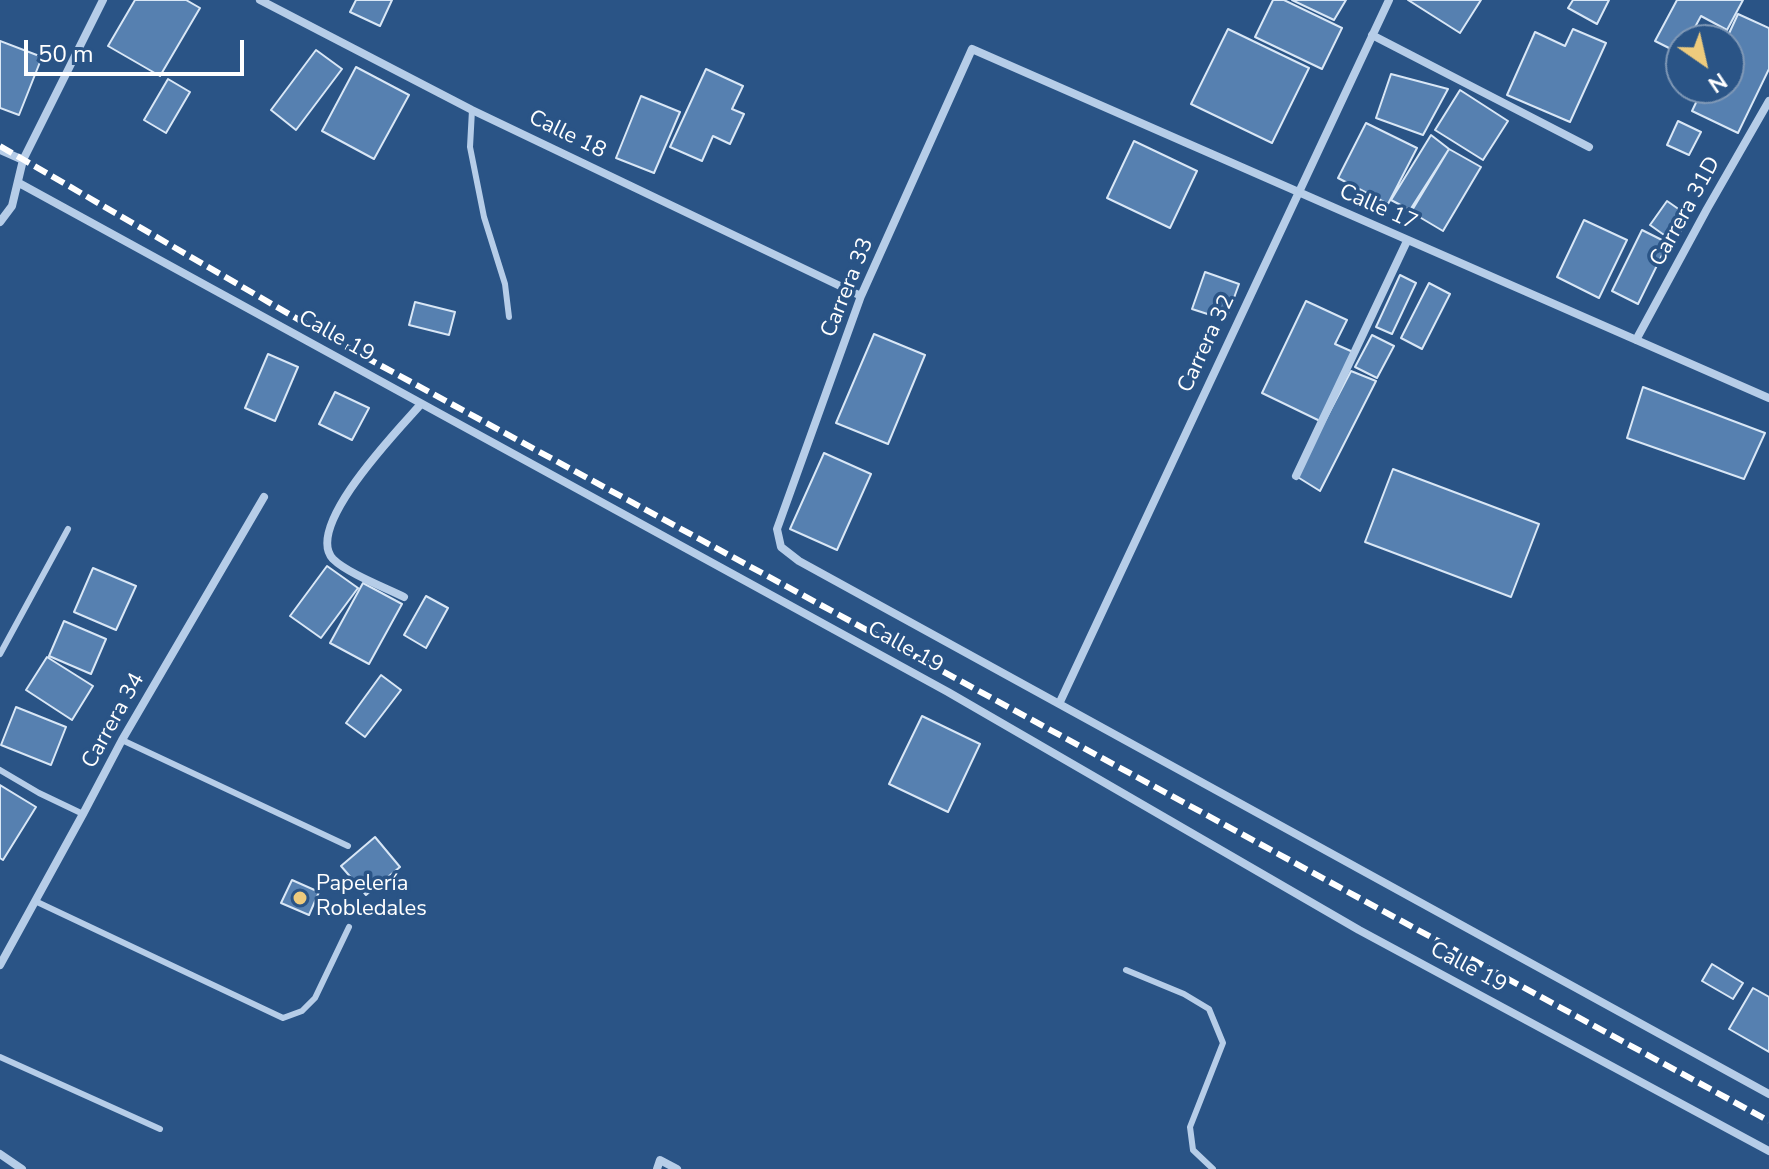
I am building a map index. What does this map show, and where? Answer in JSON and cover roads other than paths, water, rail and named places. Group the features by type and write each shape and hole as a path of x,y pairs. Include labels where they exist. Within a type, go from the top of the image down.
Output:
{"street":[{"path":"0,222 12,206 23,160 103,0"},
{"name":"Calle 18","path":"260,0 277,4 472,110 861,296"},
{"name":"Carrera 32","path":"1059,704 1389,0"},
{"path":"1372,35 1589,147"},
{"name":"Calle 17","path":"972,49 1769,398"},
{"name":"Carrera 33","path":"781,547 777,529 861,296 972,49"},
{"name":"Carrera 31D","path":"1636,340 1769,101"},
{"path":"0,150 23,160"},
{"name":"Calle 19","path":"19,183 948,692 1359,930 1769,1151"},
{"path":"1296,476 1407,241"},
{"path":"404,597 331,557 328,531 341,503 361,474 421,404"},
{"name":"Carrera 34","path":"0,965 122,740 264,497"},
{"name":"Calle 19","path":"781,547 799,561 1769,1094"},
{"path":"0,1154 22,1169"},
{"path":"658,1165 677,1169"}],"lane":[{"path":"472,110 470,147 484,217 505,284 509,317"},
{"path":"0,654 68,529"},
{"path":"122,740 348,846"},
{"path":"0,770 83,814"},
{"path":"35,901 283,1018 302,1011 315,998 349,927"},
{"path":"1126,970 1184,994 1209,1009 1223,1043 1190,1127 1193,1150 1213,1169"},
{"path":"0,1057 160,1129"}],"railway":[{"path":"0,146 332,339 1769,1121"}],"place":[{"name":"Papelería Robledales","path":"300,898"}]}
